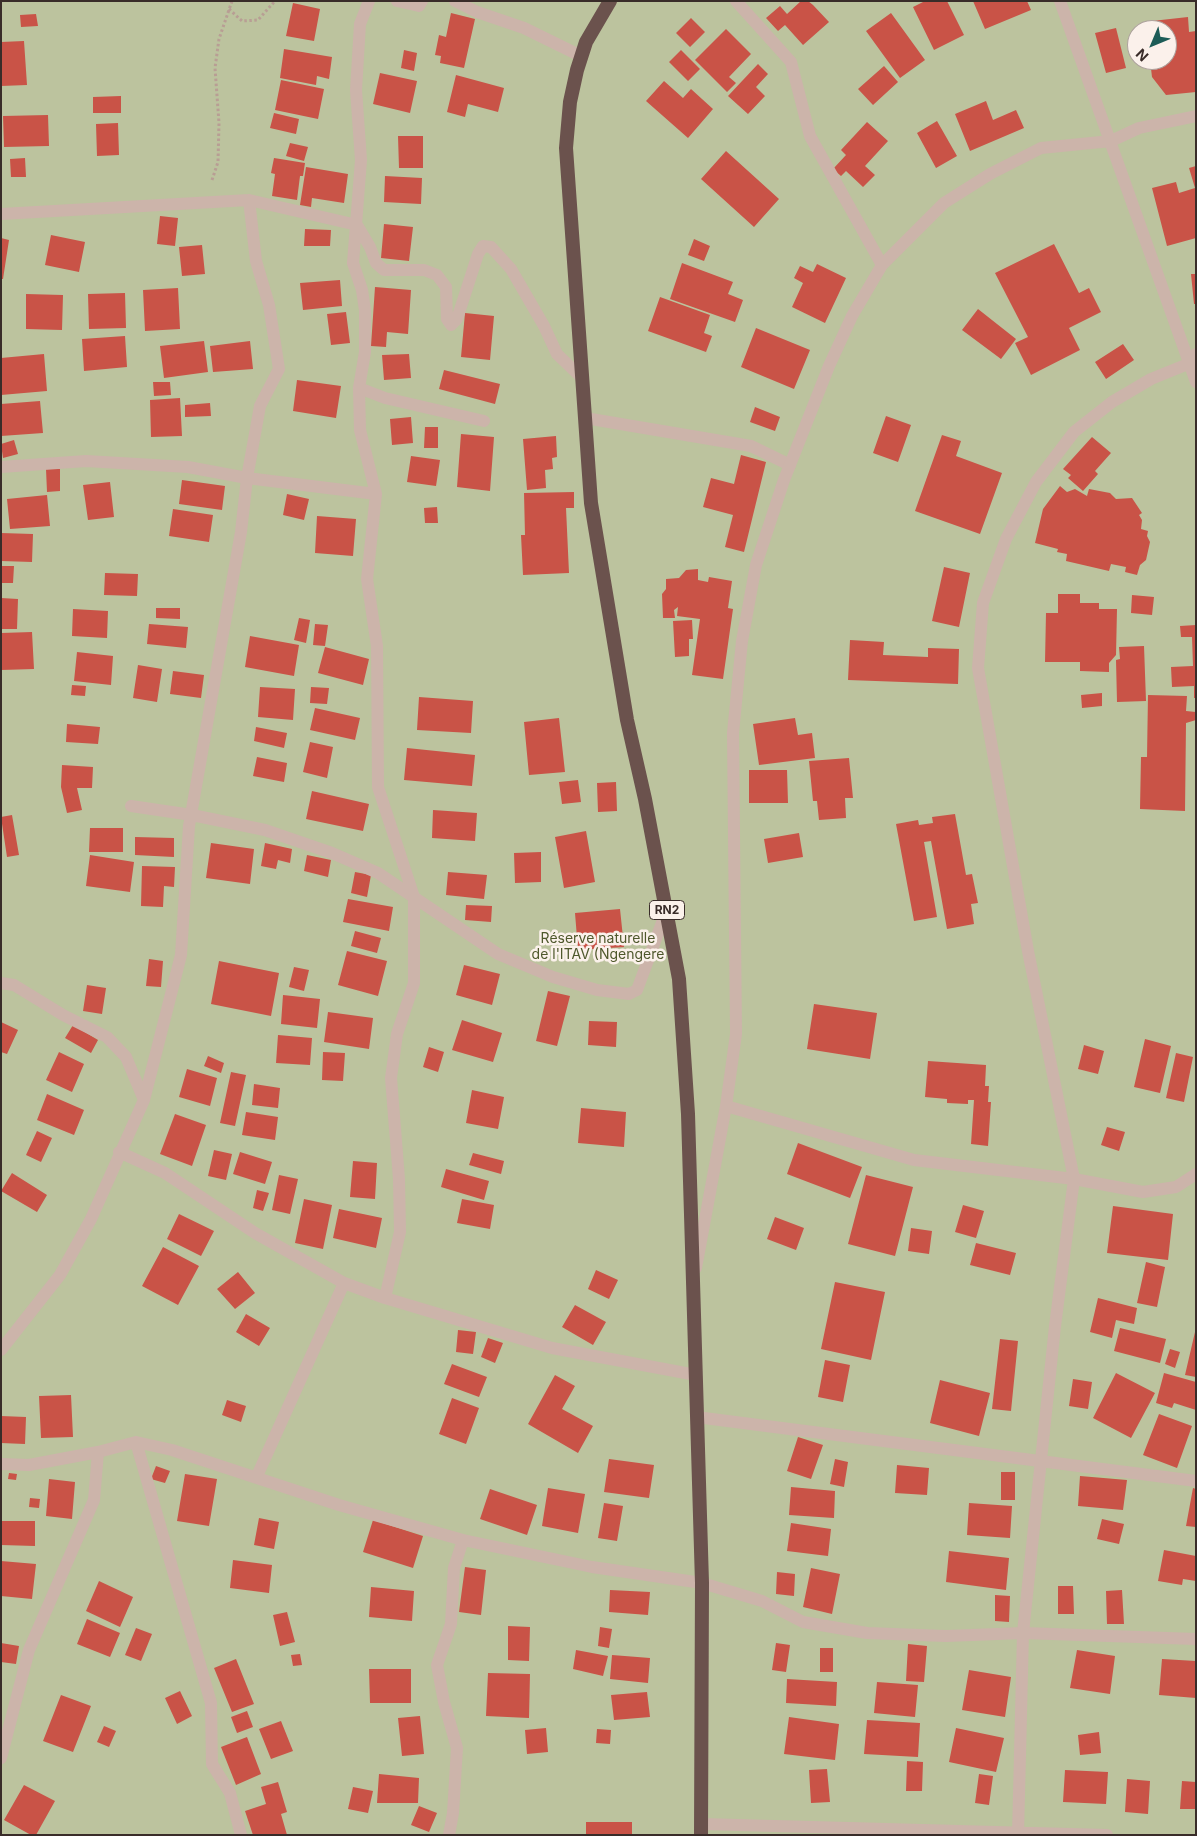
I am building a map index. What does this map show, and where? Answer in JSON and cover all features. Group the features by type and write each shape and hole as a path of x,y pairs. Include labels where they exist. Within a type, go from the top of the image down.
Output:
{"highway":[{"name":"RN2","path":"610,1 586,42 581,56 570,102 566,148 591,503 627,720 667,909 679,978 688,1104 702,1583 701,1829"}],"street":[{"path":"369,1 360,24 357,56 356,90 361,160 353,263 362,290 365,310 365,352 359,388 360,430 376,494 367,579 378,646 378,787 414,897 414,983 397,1034 391,1078 399,1179 400,1232 385,1298"},
{"path":"397,1 419,6 422,1"},
{"path":"455,1 477,12 524,28 581,56"},
{"path":"736,1 791,62 810,136 882,265"},
{"path":"1060,1 1192,359 1196,382"},
{"path":"692,1289 726,1106 736,1034 733,733 742,641 756,565 790,465 837,350 852,316 882,265 944,203 990,174 1042,148 1111,141 1138,128 1196,116"},
{"path":"1,1350 60,1275 92,1219 119,1152 144,1100 181,954 192,815 241,532 247,478 260,406 279,369 269,305 256,260 249,200"},
{"path":"1,214 249,200 357,225 370,247 376,264 384,270 424,270 437,275 446,287 447,319 451,325 457,319 478,254 483,246 491,247 511,270 544,326 557,354 583,379"},
{"path":"1018,1834 1023,1633 1074,1179 1028,951 978,668 983,603 1006,538 1036,482 1074,432 1112,402 1151,379 1192,359"},
{"path":"359,388 386,398 484,421"},
{"path":"585,418 750,446 790,465"},
{"path":"1,468 86,462 188,467 247,478 376,494"},
{"path":"131,806 192,815 265,830 332,853 378,873 498,954 553,977 597,990 628,994 637,990 667,909"},
{"path":"1,984 14,986 63,1015 107,1037 126,1057 144,1100"},
{"path":"726,1106 914,1160 1074,1179 1143,1192 1176,1187 1196,1174"},
{"path":"119,1152 165,1173 255,1233 344,1283 385,1298 552,1348 696,1375"},
{"path":"257,1476 344,1283"},
{"path":"696,1417 1196,1481"},
{"path":"136,1442 211,1704 212,1764 230,1793 241,1835"},
{"path":"1,1464 29,1466 136,1442 172,1450 257,1476 339,1505 462,1540 592,1567 702,1583 762,1600 803,1622 867,1633 946,1636 1023,1633 1196,1639"},
{"path":"1,1758 29,1650 94,1500 98,1452"},
{"path":"449,1835 453,1814 457,1748 444,1702 437,1665 451,1624 454,1568 462,1540"},
{"path":"701,1829 1107,1835"}],"path":[{"path":"204,202 218,162 219,123 215,68 219,39 232,1"},
{"path":"229,10 242,21 258,20 275,1"}],"green space":[{"name":"Réserve naturelle de l'ITAV (Ngengere","path":"1,1 1196,1 1196,1835 1,1835"}],"building":[{"path":"801,1 808,1 829,22 803,45 785,25 778,31 766,18 780,6 787,14"},
{"path":"925,1 947,1 964,35 934,50 913,7"},
{"path":"973,1 1027,1 1031,10 985,29"},
{"path":"293,3 320,9 314,41 286,36"},
{"path":"451,13 475,19 464,68 440,63 441,56 435,55 439,35 446,37"},
{"path":"891,13 925,60 900,78 866,31"},
{"path":"36,14 38,26 21,27 20,15"},
{"path":"1188,17 1189,32 1196,31 1196,92 1166,95 1152,77 1151,70 1177,70 1177,20 1161,20"},
{"path":"691,18 705,32 690,47 676,33"},
{"path":"1116,28 1126,68 1106,73 1095,33"},
{"path":"726,29 751,54 729,77 736,83 727,92 695,60"},
{"path":"24,41 27,85 1,86 1,42"},
{"path":"284,49 332,57 329,79 317,76 316,85 280,78"},
{"path":"404,50 417,53 414,71 401,68"},
{"path":"681,50 700,69 688,81 669,62"},
{"path":"758,64 768,74 756,87 765,96 748,114 728,96"},
{"path":"884,66 898,82 873,105 858,89"},
{"path":"380,73 417,81 410,113 373,104"},
{"path":"456,75 504,88 498,112 468,104 465,117 447,112"},
{"path":"281,80 324,89 318,119 275,110"},
{"path":"664,81 683,98 691,89 713,109 688,138 646,101"},
{"path":"121,96 121,113 93,113 93,97"},
{"path":"986,101 993,120 1016,110 1024,128 970,151 955,114"},
{"path":"274,113 299,119 296,134 270,128"},
{"path":"48,115 49,146 4,147 3,116"},
{"path":"937,121 957,156 936,168 917,133"},
{"path":"867,122 888,141 865,166 875,175 863,187 846,171 841,176 833,169 846,155 841,150"},
{"path":"118,123 119,155 97,156 96,124"},
{"path":"398,136 423,136 423,168 399,168"},
{"path":"290,143 308,147 304,161 286,156"},
{"path":"726,151 779,199 754,227 701,179"},
{"path":"25,158 26,177 11,177 10,159"},
{"path":"274,158 305,163 303,176 300,176 297,200 272,196 275,174 271,173"},
{"path":"1196,166 1196,238 1167,246 1152,188 1176,182 1179,193 1195,188 1189,168"},
{"path":"306,167 348,174 344,203 312,198 311,207 300,205"},
{"path":"385,176 422,178 421,204 384,202"},
{"path":"160,216 178,218 175,246 157,244"},
{"path":"384,224 413,227 409,261 381,258"},
{"path":"305,229 331,230 330,246 304,246"},
{"path":"51,235 85,242 79,272 45,265"},
{"path":"1,238 9,240 3,279 1,279"},
{"path":"694,239 710,246 704,261 688,255"},
{"path":"1054,244 1079,293 1089,288 1101,312 1069,328 1080,350 1031,375 1015,343 1028,337 995,273"},
{"path":"202,245 205,274 182,276 179,247"},
{"path":"682,263 733,282 728,294 743,300 735,322 670,299"},
{"path":"817,264 846,278 825,323 792,307 803,283 794,278 800,266 813,272"},
{"path":"1191,274 1196,274 1196,304 1194,304"},
{"path":"340,280 342,306 303,310 300,283"},
{"path":"375,287 411,290 408,334 387,332 386,347 371,346"},
{"path":"178,288 180,329 145,331 143,290"},
{"path":"125,293 126,328 89,329 88,294"},
{"path":"26,294 63,295 62,330 26,329"},
{"path":"660,297 710,315 704,333 712,336 706,352 648,331"},
{"path":"978,309 1016,339 1001,359 962,330"},
{"path":"346,312 350,343 331,345 327,314"},
{"path":"465,313 494,316 490,360 461,357"},
{"path":"756,328 810,350 794,389 741,367"},
{"path":"125,336 127,367 84,371 82,339"},
{"path":"204,341 208,372 164,378 160,346"},
{"path":"250,341 253,369 213,372 210,346"},
{"path":"1123,344 1134,360 1106,379 1095,362"},
{"path":"44,354 47,391 1,395 1,358"},
{"path":"409,354 411,378 384,380 382,355"},
{"path":"444,370 500,384 495,404 439,389"},
{"path":"297,380 341,386 336,418 293,411"},
{"path":"153,382 170,382 171,395 154,396"},
{"path":"180,398 182,436 151,437 150,400"},
{"path":"40,401 43,433 1,436 1,404"},
{"path":"210,403 211,416 185,417 185,405"},
{"path":"755,407 780,417 775,431 750,422"},
{"path":"886,416 911,425 898,462 873,453"},
{"path":"411,417 413,443 392,445 390,419"},
{"path":"425,427 438,427 438,448 424,448"},
{"path":"461,434 494,437 490,491 457,487"},
{"path":"942,435 961,441 956,456 1002,473 980,534 915,511"},
{"path":"556,436 557,457 552,458 553,469 545,470 546,488 527,490 523,439"},
{"path":"1092,437 1111,453 1095,471 1098,474 1083,491 1068,478 1071,475 1063,469"},
{"path":"14,440 18,454 3,458 1,444"},
{"path":"741,455 766,462 744,552 725,547 733,515 703,507 711,478 734,484"},
{"path":"411,456 440,460 436,486 407,482"},
{"path":"46,469 60,469 60,491 47,492"},
{"path":"182,480 225,486 222,510 179,504"},
{"path":"110,482 114,517 88,520 83,485"},
{"path":"1060,486 1067,492 1075,489 1087,496 1089,489 1110,493 1116,499 1132,498 1142,513 1139,515 1142,520 1141,529 1148,531 1147,536 1150,542 1146,560 1140,565 1137,575 1125,572 1126,567 1111,564 1109,571 1066,561 1067,554 1057,552 1058,549 1035,543 1043,509"},
{"path":"574,492 574,508 566,508 569,573 523,575 521,535 525,535 524,493"},
{"path":"287,494 309,499 304,520 283,515"},
{"path":"47,495 50,526 10,529 7,499"},
{"path":"437,507 438,523 425,523 424,508"},
{"path":"173,509 213,515 209,542 169,536"},
{"path":"317,516 356,519 353,556 315,553"},
{"path":"1,533 33,534 32,562 1,561"},
{"path":"1,566 14,566 13,583 1,583"},
{"path":"944,567 970,573 959,627 932,621"},
{"path":"698,569 698,580 708,582 709,577 732,581 728,608 733,609 723,679 692,675 700,619 677,616 678,607 674,610 675,618 663,618 662,594 666,589 666,579 679,578 686,570"},
{"path":"105,573 138,574 137,596 104,595"},
{"path":"1058,594 1080,594 1080,603 1099,603 1099,609 1117,609 1116,655 1109,663 1109,672 1080,671 1080,662 1045,662 1046,613 1058,613"},
{"path":"1132,595 1154,597 1152,615 1131,613"},
{"path":"1,598 18,599 17,629 1,629"},
{"path":"156,608 180,608 180,619 156,618"},
{"path":"73,609 108,611 107,638 72,636"},
{"path":"299,618 310,620 306,643 294,640"},
{"path":"692,620 693,639 689,639 689,656 675,657 673,621"},
{"path":"149,624 188,627 186,648 147,644"},
{"path":"315,624 328,625 325,646 313,645"},
{"path":"1196,625 1196,698 1194,698 1194,686 1172,687 1171,667 1193,666 1192,637 1181,637 1180,626"},
{"path":"32,632 34,669 1,670 1,633"},
{"path":"250,636 299,645 294,676 245,667"},
{"path":"850,640 884,642 883,655 928,657 928,648 959,649 958,684 848,680"},
{"path":"1144,646 1146,701 1117,702 1116,660 1120,659 1119,647"},
{"path":"325,647 369,659 363,685 318,673"},
{"path":"77,652 113,656 111,685 74,681"},
{"path":"138,665 162,669 157,702 133,698"},
{"path":"173,671 204,675 201,698 170,694"},
{"path":"72,685 86,686 85,696 71,695"},
{"path":"260,687 295,689 293,720 258,717"},
{"path":"311,687 329,688 327,704 310,703"},
{"path":"1102,693 1102,706 1082,708 1081,695"},
{"path":"1148,695 1187,696 1186,711 1196,712 1196,720 1186,723 1185,811 1140,809 1141,757 1147,757"},
{"path":"419,697 473,701 471,733 417,730"},
{"path":"315,708 360,718 355,740 310,730"},
{"path":"559,718 565,772 529,775 524,722"},
{"path":"795,718 798,735 812,733 815,758 759,765 753,724"},
{"path":"67,724 100,727 98,744 66,742"},
{"path":"256,727 287,733 284,748 254,741"},
{"path":"310,742 333,747 327,778 303,772"},
{"path":"407,748 475,755 472,786 404,780"},
{"path":"257,757 287,763 284,782 253,776"},
{"path":"849,758 853,798 845,798 846,818 819,820 817,801 813,801 809,761"},
{"path":"62,765 93,767 92,788 77,788 82,810 67,813 61,787"},
{"path":"749,770 787,770 788,803 749,803"},
{"path":"578,780 581,802 562,804 559,782"},
{"path":"616,782 617,811 598,812 597,783"},
{"path":"312,791 369,804 363,831 306,819"},
{"path":"433,810 477,813 475,841 432,838"},
{"path":"955,814 966,875 972,874 978,903 971,904 974,924 947,929 931,841 924,842 937,917 914,921 896,824 918,820 919,825 933,823 932,817"},
{"path":"12,815 19,855 7,857 1,817"},
{"path":"90,828 123,828 123,852 89,852"},
{"path":"586,831 595,882 564,888 555,837"},
{"path":"799,833 803,857 768,863 764,839"},
{"path":"135,837 174,838 174,857 135,855"},
{"path":"211,843 254,849 250,884 206,878"},
{"path":"265,843 292,849 290,863 278,860 276,869 261,866"},
{"path":"541,852 541,882 515,883 514,853"},
{"path":"90,855 134,862 130,892 86,886"},
{"path":"307,855 331,860 328,877 304,871"},
{"path":"142,866 175,867 174,887 164,886 163,907 141,906"},
{"path":"355,872 371,875 367,897 351,893"},
{"path":"448,872 487,875 484,899 446,895"},
{"path":"348,899 393,907 389,931 343,922"},
{"path":"466,905 492,906 491,922 465,920"},
{"path":"620,909 624,947 578,950 575,913"},
{"path":"355,931 381,938 377,953 351,946"},
{"path":"347,951 387,961 378,996 338,985"},
{"path":"149,959 163,961 161,987 146,986"},
{"path":"219,961 279,973 271,1016 211,1004"},
{"path":"464,965 500,974 492,1005 456,995"},
{"path":"294,967 309,970 304,991 289,987"},
{"path":"87,985 106,988 102,1014 83,1011"},
{"path":"548,991 570,996 557,1046 536,1041"},
{"path":"283,995 320,999 317,1028 281,1024"},
{"path":"814,1004 877,1013 870,1059 807,1049"},
{"path":"328,1012 373,1018 369,1049 324,1042"},
{"path":"462,1020 502,1033 493,1062 452,1050"},
{"path":"589,1021 617,1022 616,1047 588,1045"},
{"path":"1,1022 18,1030 7,1054 1,1052"},
{"path":"73,1025 98,1040 91,1053 65,1038"},
{"path":"278,1035 312,1038 310,1065 276,1063"},
{"path":"1145,1039 1171,1046 1160,1093 1134,1087"},
{"path":"1084,1045 1104,1051 1098,1074 1078,1069"},
{"path":"429,1047 444,1052 438,1072 423,1067"},
{"path":"59,1052 84,1064 72,1092 46,1080"},
{"path":"323,1052 345,1053 343,1081 322,1080"},
{"path":"1176,1053 1193,1057 1184,1102 1166,1098"},
{"path":"208,1056 224,1063 221,1073 204,1066"},
{"path":"928,1061 986,1065 985,1086 989,1086 988,1102 991,1102 988,1146 971,1144 974,1100 968,1100 968,1104 947,1103 947,1099 925,1097"},
{"path":"187,1069 217,1078 210,1106 179,1097"},
{"path":"231,1072 246,1075 235,1126 220,1123"},
{"path":"254,1084 280,1088 278,1108 252,1105"},
{"path":"472,1090 504,1097 498,1129 466,1123"},
{"path":"47,1094 84,1110 74,1135 37,1120"},
{"path":"581,1108 626,1112 624,1147 578,1143"},
{"path":"246,1112 278,1117 275,1140 242,1135"},
{"path":"175,1114 206,1125 192,1166 160,1154"},
{"path":"1107,1127 1125,1132 1119,1151 1101,1145"},
{"path":"37,1131 52,1138 41,1162 26,1155"},
{"path":"798,1143 862,1167 850,1198 787,1174"},
{"path":"214,1150 232,1154 226,1180 208,1176"},
{"path":"240,1152 272,1162 265,1184 233,1174"},
{"path":"473,1153 504,1161 501,1174 469,1165"},
{"path":"353,1161 377,1163 375,1199 350,1197"},
{"path":"446,1169 489,1181 484,1200 441,1187"},
{"path":"12,1173 47,1195 37,1212 1,1191"},
{"path":"279,1175 298,1179 290,1214 272,1210"},
{"path":"866,1175 913,1187 895,1256 848,1244"},
{"path":"257,1190 269,1193 263,1211 253,1208"},
{"path":"304,1199 332,1205 323,1249 295,1243"},
{"path":"462,1199 494,1205 490,1229 457,1223"},
{"path":"963,1205 984,1211 976,1238 955,1232"},
{"path":"1113,1206 1173,1214 1168,1260 1107,1253"},
{"path":"339,1209 382,1218 376,1248 333,1238"},
{"path":"179,1214 214,1231 201,1256 167,1239"},
{"path":"775,1217 804,1228 796,1250 767,1239"},
{"path":"911,1228 932,1231 929,1254 908,1251"},
{"path":"976,1243 1016,1253 1010,1275 970,1265"},
{"path":"163,1247 199,1266 178,1305 142,1286"},
{"path":"1146,1262 1165,1267 1157,1307 1137,1303"},
{"path":"596,1270 618,1280 609,1299 588,1289"},
{"path":"238,1272 255,1293 235,1309 217,1289"},
{"path":"835,1282 885,1292 871,1360 821,1349"},
{"path":"1098,1298 1137,1308 1134,1324 1116,1320 1112,1338 1090,1332"},
{"path":"575,1305 606,1322 593,1345 562,1327"},
{"path":"246,1314 270,1328 259,1346 236,1332"},
{"path":"1120,1328 1166,1339 1160,1363 1114,1351"},
{"path":"458,1330 476,1332 473,1354 456,1352"},
{"path":"1196,1332 1196,1377 1185,1375"},
{"path":"488,1338 503,1343 495,1363 481,1357"},
{"path":"1000,1339 1018,1341 1011,1411 992,1409"},
{"path":"1170,1349 1180,1352 1175,1368 1165,1364"},
{"path":"825,1360 850,1365 843,1402 818,1397"},
{"path":"452,1364 487,1377 479,1397 444,1384"},
{"path":"1116,1373 1155,1393 1131,1438 1093,1418"},
{"path":"1164,1373 1196,1382 1196,1410 1174,1403 1172,1408 1156,1403"},
{"path":"555,1375 575,1386 562,1409 593,1426 578,1453 528,1424"},
{"path":"1073,1379 1092,1382 1088,1409 1069,1406"},
{"path":"940,1380 990,1393 979,1436 930,1423"},
{"path":"71,1395 73,1437 41,1438 39,1396"},
{"path":"452,1398 479,1408 466,1444 439,1434"},
{"path":"227,1400 246,1406 241,1422 222,1415"},
{"path":"1159,1414 1192,1426 1177,1468 1143,1455"},
{"path":"1,1416 26,1417 25,1444 1,1443"},
{"path":"798,1437 823,1445 811,1479 787,1471"},
{"path":"609,1459 654,1465 649,1498 604,1492"},
{"path":"835,1459 848,1462 844,1487 830,1484"},
{"path":"897,1465 929,1468 927,1495 895,1493"},
{"path":"156,1466 170,1471 165,1483 151,1479"},
{"path":"1001,1472 1015,1472 1015,1500 1001,1500"},
{"path":"9,1473 17,1474 16,1480 8,1479"},
{"path":"185,1474 217,1479 209,1526 177,1521"},
{"path":"1080,1476 1127,1480 1123,1510 1078,1506"},
{"path":"49,1479 75,1482 72,1519 46,1516"},
{"path":"791,1487 835,1491 834,1518 789,1515"},
{"path":"548,1488 585,1494 578,1533 542,1526"},
{"path":"1193,1488 1196,1489 1196,1527 1186,1526"},
{"path":"490,1489 537,1505 527,1535 480,1519"},
{"path":"30,1498 40,1499 39,1508 29,1507"},
{"path":"604,1503 623,1506 617,1541 598,1538"},
{"path":"969,1503 1012,1506 1010,1538 967,1535"},
{"path":"259,1518 279,1522 274,1549 254,1545"},
{"path":"1102,1519 1124,1524 1119,1544 1097,1539"},
{"path":"373,1520 423,1536 413,1568 363,1552"},
{"path":"1,1521 35,1521 35,1546 1,1545"},
{"path":"791,1523 831,1529 828,1556 787,1551"},
{"path":"1164,1550 1196,1556 1196,1581 1183,1579 1182,1585 1158,1581"},
{"path":"949,1551 1009,1558 1006,1590 946,1582"},
{"path":"233,1560 272,1565 269,1593 230,1588"},
{"path":"1,1561 36,1564 32,1599 1,1596"},
{"path":"465,1567 486,1570 481,1615 459,1612"},
{"path":"811,1568 840,1574 832,1614 803,1607"},
{"path":"777,1572 795,1574 794,1596 776,1594"},
{"path":"99,1581 133,1597 120,1627 86,1611"},
{"path":"1058,1586 1073,1586 1074,1614 1058,1614"},
{"path":"371,1587 414,1591 412,1621 369,1617"},
{"path":"610,1590 650,1592 648,1615 609,1612"},
{"path":"1122,1590 1124,1624 1107,1624 1106,1591"},
{"path":"995,1595 1010,1596 1009,1622 995,1621"},
{"path":"287,1612 295,1642 280,1646 273,1615"},
{"path":"87,1619 120,1633 110,1657 77,1644"},
{"path":"508,1626 530,1627 529,1661 508,1660"},
{"path":"600,1627 612,1629 609,1648 598,1646"},
{"path":"136,1628 152,1634 141,1661 125,1655"},
{"path":"1,1643 19,1646 16,1664 1,1662"},
{"path":"776,1643 790,1645 786,1672 772,1670"},
{"path":"908,1644 927,1646 924,1682 906,1681"},
{"path":"820,1648 833,1648 833,1672 820,1672"},
{"path":"576,1650 608,1656 603,1676 573,1669"},
{"path":"1077,1650 1115,1656 1110,1694 1070,1688"},
{"path":"300,1654 302,1665 293,1666 291,1655"},
{"path":"612,1655 650,1658 648,1683 610,1679"},
{"path":"236,1659 254,1704 232,1712 214,1668"},
{"path":"1162,1659 1196,1661 1196,1698 1159,1695"},
{"path":"369,1669 411,1669 411,1703 370,1703"},
{"path":"969,1670 1011,1677 1005,1717 962,1710"},
{"path":"488,1673 530,1674 529,1718 486,1716"},
{"path":"787,1679 837,1682 836,1706 786,1703"},
{"path":"877,1682 918,1685 915,1717 874,1713"},
{"path":"180,1691 192,1716 177,1724 165,1698"},
{"path":"647,1692 650,1717 614,1720 611,1695"},
{"path":"61,1695 91,1706 73,1752 43,1741"},
{"path":"247,1711 253,1727 237,1733 231,1717"},
{"path":"420,1716 424,1754 402,1756 398,1718"},
{"path":"789,1717 839,1724 835,1760 784,1754"},
{"path":"867,1720 920,1723 918,1757 864,1754"},
{"path":"281,1721 293,1751 271,1759 259,1729"},
{"path":"104,1726 116,1731 109,1747 97,1742"},
{"path":"546,1728 548,1752 527,1754 525,1730"},
{"path":"956,1728 1004,1738 996,1772 949,1762"},
{"path":"597,1729 611,1730 610,1744 596,1743"},
{"path":"1099,1732 1101,1753 1080,1755 1078,1735"},
{"path":"247,1737 261,1774 236,1785 221,1747"},
{"path":"907,1761 923,1762 922,1791 906,1791"},
{"path":"827,1769 830,1802 811,1803 809,1770"},
{"path":"1065,1770 1108,1772 1106,1804 1063,1802"},
{"path":"379,1774 419,1778 418,1803 377,1803"},
{"path":"979,1774 993,1776 989,1805 975,1803"},
{"path":"1127,1779 1150,1781 1148,1814 1125,1812"},
{"path":"1182,1781 1196,1782 1196,1809 1180,1809"},
{"path":"278,1782 287,1812 281,1814 287,1835 253,1835 245,1811 266,1804 261,1787"},
{"path":"24,1785 55,1801 36,1835 31,1835 4,1820"},
{"path":"353,1787 373,1791 368,1813 348,1809"},
{"path":"419,1806 437,1813 429,1832 411,1825"},
{"path":"586,1822 632,1822 632,1835 586,1835"}]}
